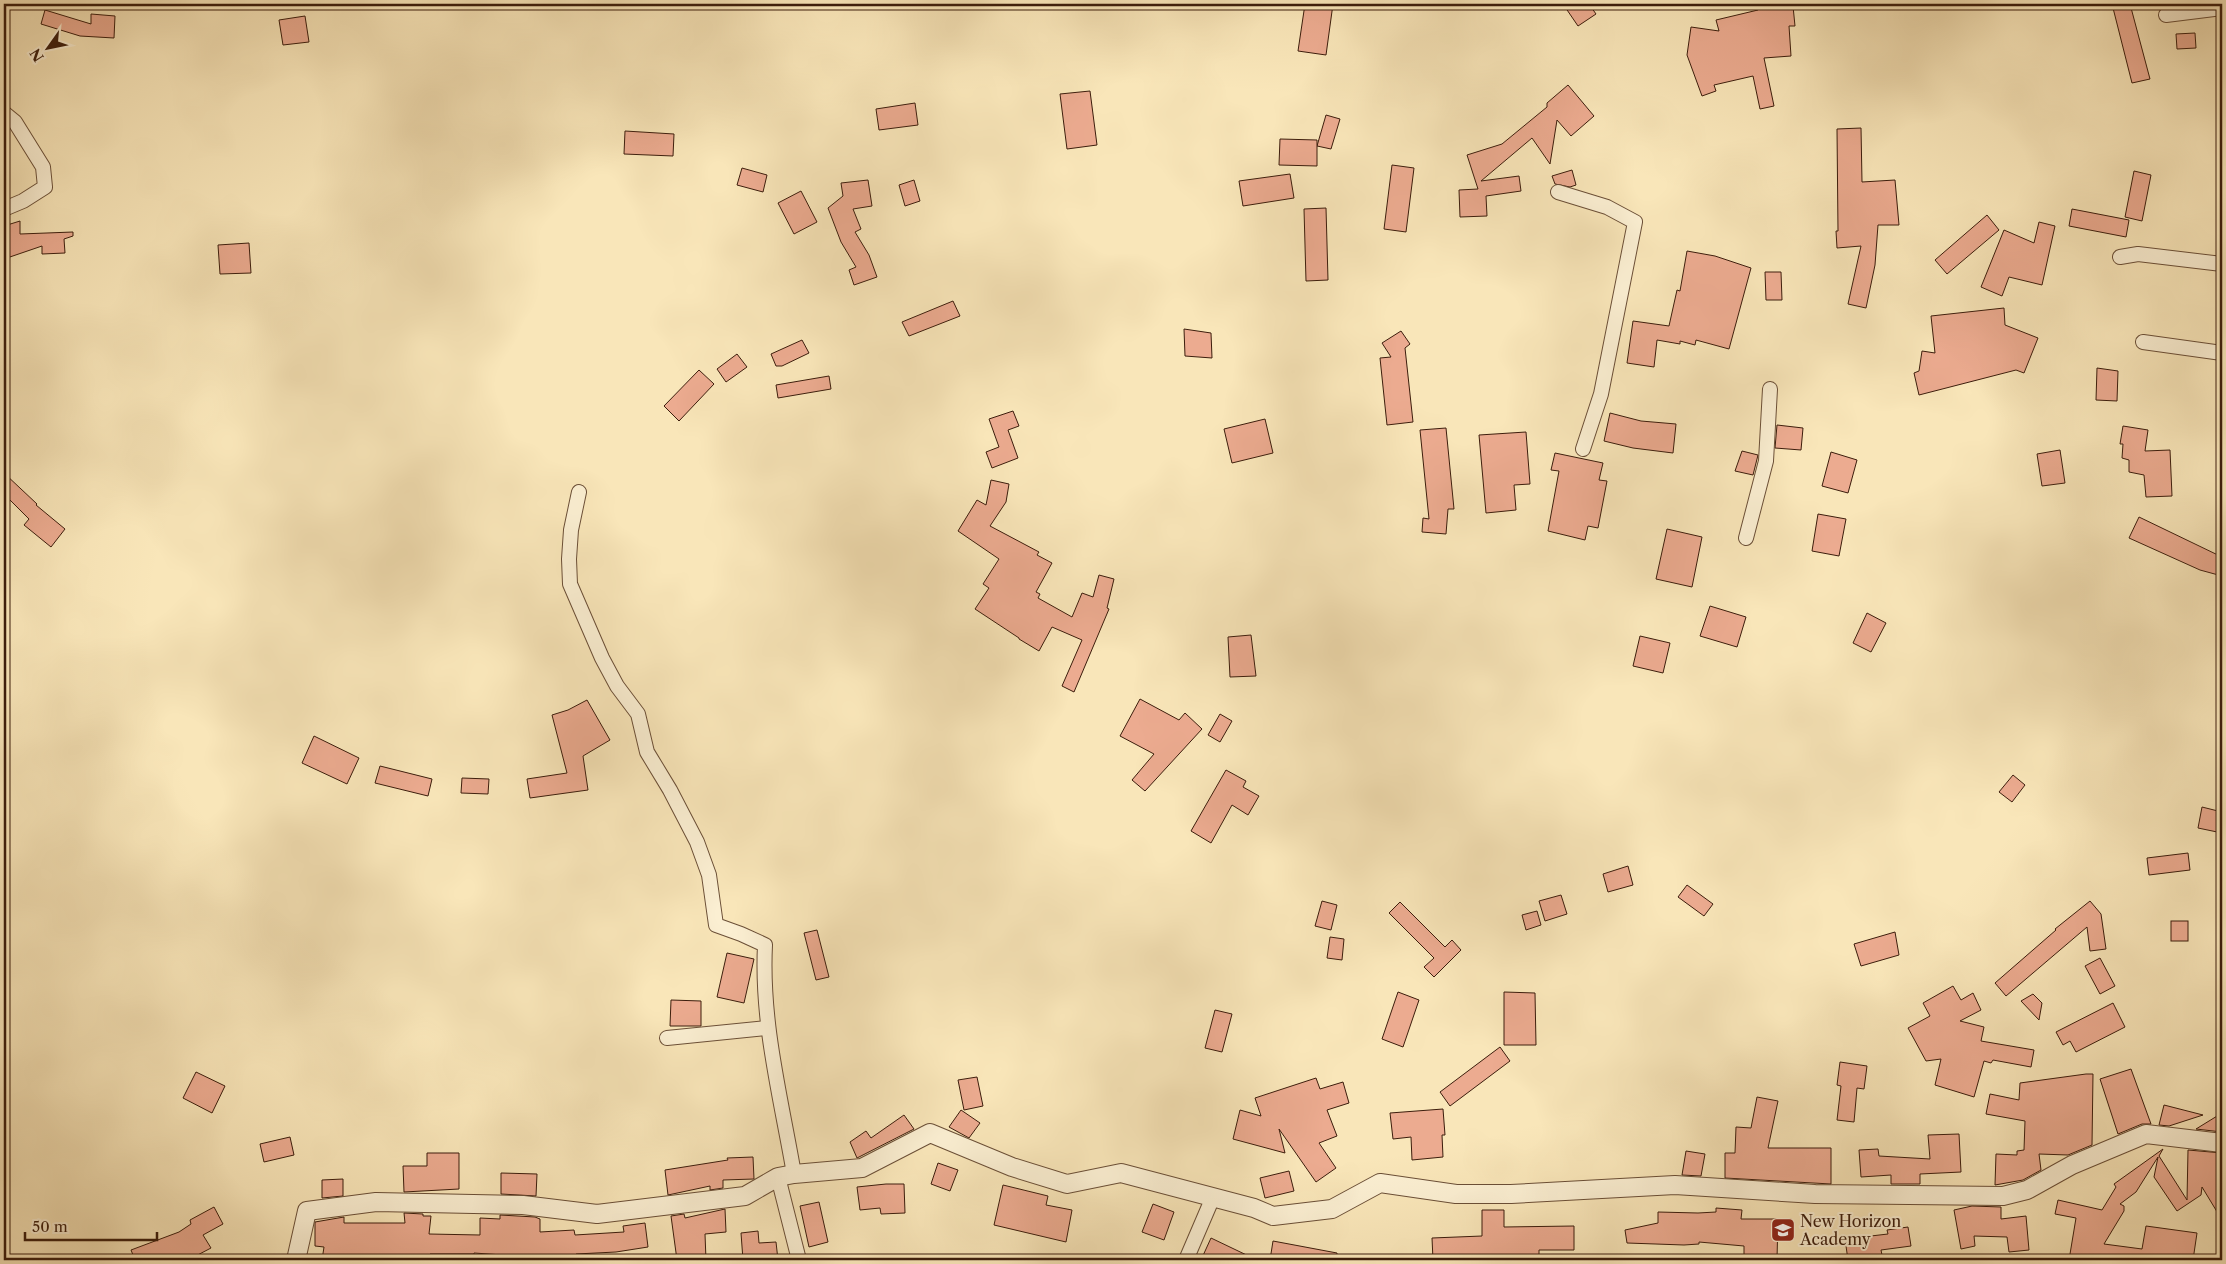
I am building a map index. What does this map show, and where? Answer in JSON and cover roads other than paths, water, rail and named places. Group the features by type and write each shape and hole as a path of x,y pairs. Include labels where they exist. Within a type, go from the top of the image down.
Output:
{"street":[{"path":"2166,15 2222,8"},
{"path":"4,112 15,122 43,167 45,187 4,209"},
{"path":"1558,192 1607,207 1635,222 1601,394 1584,449"},
{"path":"2120,257 2138,254 2222,264"},
{"path":"2143,342 2219,348"},
{"path":"1746,538 1766,461 1770,388"},
{"path":"580,492 571,530 570,584 613,679 638,714 647,752 670,790 697,842 709,875 716,925 741,934 765,946 764,970 767,1028 799,1260"},
{"path":"667,1038 767,1028"},
{"path":"296,1260 307,1212 376,1202 523,1204 597,1214 745,1196 786,1175 862,1168 930,1133 1012,1167 1067,1184 1121,1173 1213,1197 1273,1216 1332,1209 1380,1183 1456,1194 1510,1194 1675,1185 1815,1194 2003,1196 2027,1190 2072,1165 2146,1134 2222,1143"},
{"path":"1186,1260 1213,1197"}],"place":[{"name":"New Horizon Academy","path":"1783,1230"}]}
